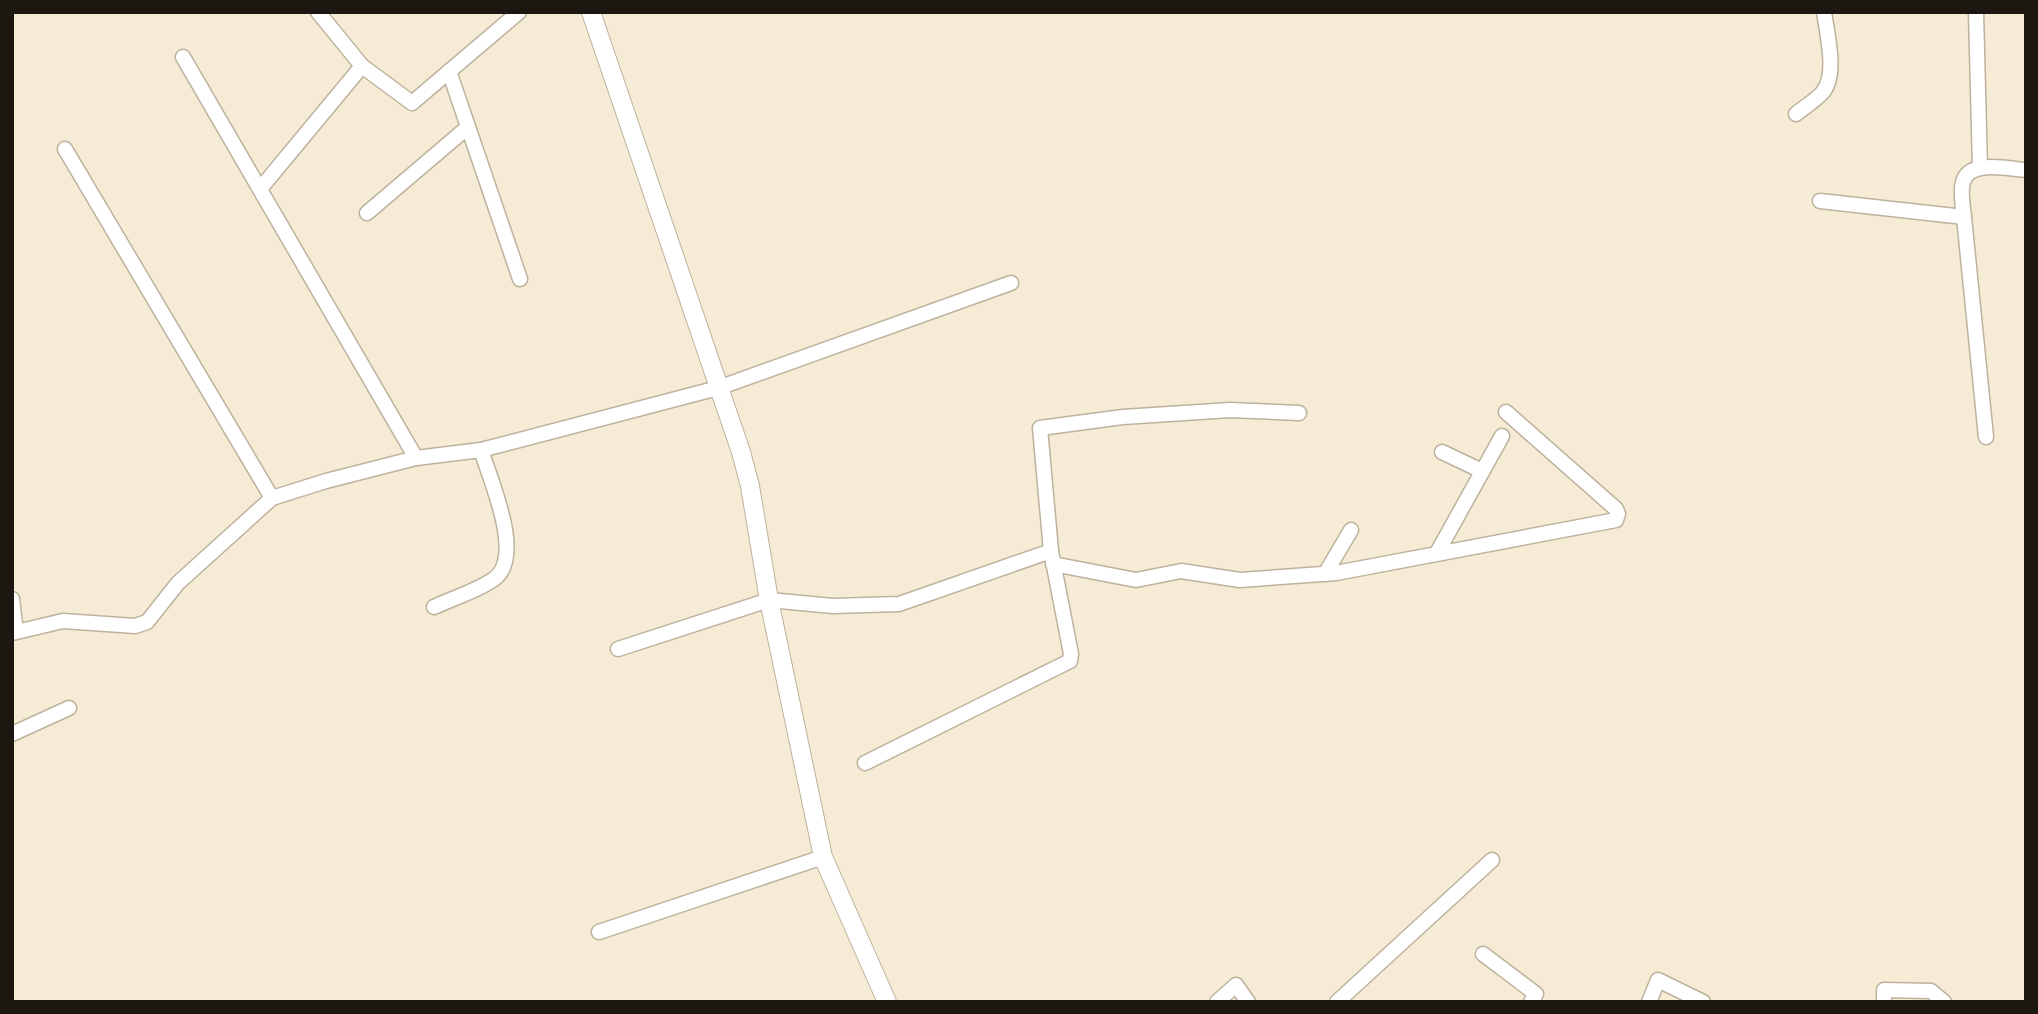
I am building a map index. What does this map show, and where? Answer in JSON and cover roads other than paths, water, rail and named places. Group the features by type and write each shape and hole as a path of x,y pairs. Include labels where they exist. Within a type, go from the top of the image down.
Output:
{"street":[{"path":"318,12 362,65 412,103 519,12"},
{"path":"590,12 741,452 823,857 887,1002"},
{"path":"1796,114 1822,94 1829,83 1831,72 1824,12"},
{"path":"1976,12 1980,168"},
{"path":"183,57 416,458"},
{"path":"260,189 362,65"},
{"path":"449,71 520,279"},
{"path":"367,213 468,127"},
{"path":"65,149 272,498"},
{"path":"1986,437 1964,217 1963,182 1969,173 1980,168 2026,170"},
{"path":"1820,201 1964,217"},
{"path":"12,599 14,633 63,621 135,626 147,622 178,583 272,498 416,458 481,450 718,388 1011,282"},
{"path":"865,763 1070,661 1071,654 1052,558 1040,428 1123,417 1230,410 1299,413"},
{"path":"618,649 769,600 833,606 899,604 1052,558 1136,579 1181,571 1240,580 1325,574 1616,520 1616,509 1506,412"},
{"path":"1437,553 1502,436"},
{"path":"435,607 493,580 501,572 507,559 503,517 481,450"},
{"path":"1442,452 1482,471"},
{"path":"1325,574 1351,530"},
{"path":"12,734 69,708"},
{"path":"599,932 823,857"},
{"path":"1337,1002 1492,860"},
{"path":"1483,954 1536,994 1531,1002"},
{"path":"1649,1002 1658,980 1703,1002"},
{"path":"1217,1002 1236,985 1248,1002"},
{"path":"1884,1002 1884,990 1931,991 1944,1002"}]}
